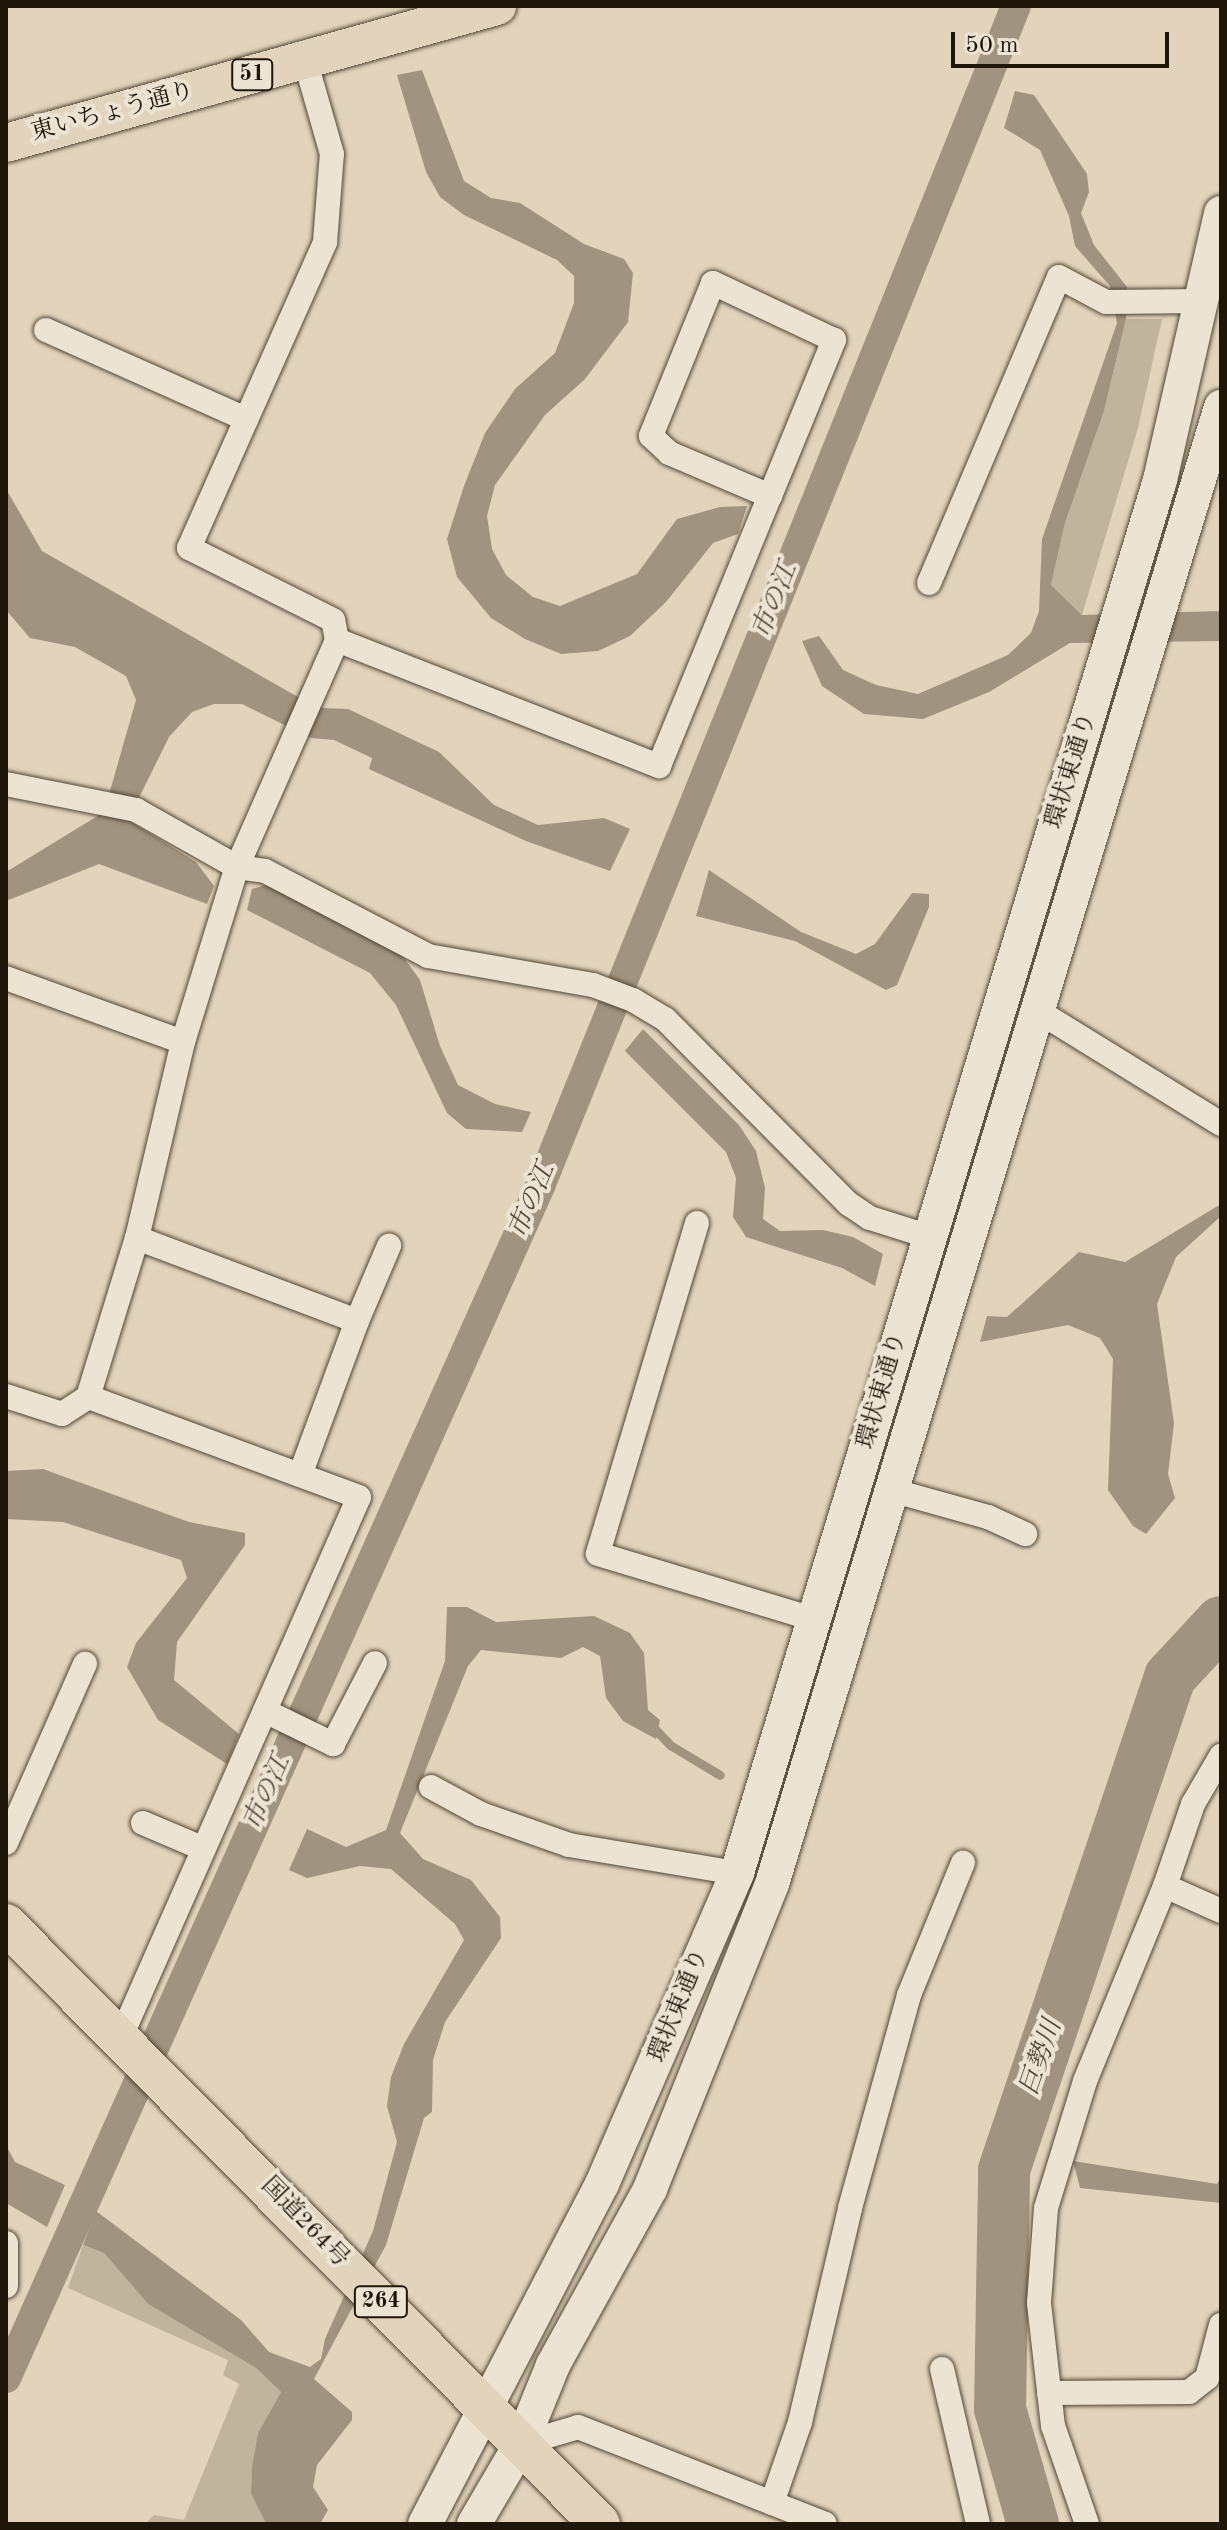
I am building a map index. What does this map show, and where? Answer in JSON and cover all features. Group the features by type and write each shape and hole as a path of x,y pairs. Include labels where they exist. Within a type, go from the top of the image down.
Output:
{"highway":[{"name":"国道264号","path":"6,1924 600,2524"}],"main road":[{"name":"東いちょう通り","path":"6,143 497,6"},
{"name":"環状東通り","path":"425,2524 602,2184 737,1873 816,1620 927,1236 1160,480 1221,213"},
{"name":"環状東通り","path":"474,2524 521,2444 553,2365 650,2189 697,2083 772,1884 1221,407"}],"street":[{"path":"6,1396 62,1414 88,1397 137,1238 183,1042 237,867 337,640 333,620 189,548 325,242 332,154 305,60"},
{"path":"929,583 1059,277 1106,302 1201,301"},
{"path":"337,640 659,766 770,496 834,340 713,283 651,436 669,453 770,496"},
{"path":"46,330 246,419"},
{"path":"6,784 105,799 136,810 237,867 265,871 428,956 593,985 633,1000 665,1019 849,1204 870,1218 927,1236"},
{"path":"6,978 183,1042"},
{"path":"1038,1011 1221,1124"},
{"path":"697,1223 598,1554 816,1620"},
{"path":"137,1238 357,1321"},
{"path":"300,1475 357,1321 389,1246"},
{"path":"88,1397 359,1497 275,1716 204,1849 120,2039"},
{"path":"891,1490 988,1517 1025,1534"},
{"path":"275,1716 333,1744 375,1663"},
{"path":"6,1843 85,1664"},
{"path":"1087,2524 1053,2426 1039,2303 1046,2208 1085,2081 1165,1886 1193,1804 1221,1756"},
{"path":"431,1787 481,1814 569,1845 737,1873"},
{"path":"143,1823 204,1849"},
{"path":"772,2503 800,2422 850,2208 909,1995 963,1863"},
{"path":"1165,1886 1221,1911"},
{"path":"6,2243 6,2286"},
{"path":"1049,2393 1189,2392 1207,2378 1221,2325"},
{"path":"942,2369 978,2524"},
{"path":"521,2444 578,2427 825,2524"}],"shaded area":[{"path":"422,70 464,181 491,198 520,203 584,244 624,259 633,273 628,322 585,379 545,415 495,485 487,516 492,549 506,575 533,597 560,606 637,574 677,519 720,507 747,506 738,534 713,543 666,602 630,636 598,651 561,654 525,639 491,618 457,577 447,539 464,486 485,433 515,389 555,353 574,303 574,276 557,260 464,215 440,197 426,172 397,75"},
{"path":"1015,91 1034,95 1087,174 1089,192 1081,213 1094,245 1127,287 1126,319 1104,411 1065,523 1051,585 1082,615 1221,611 1221,641 1070,643 989,692 923,719 864,714 822,686 802,641 819,636 843,670 876,685 918,694 1008,655 1031,633 1039,611 1042,539 1117,323 1110,286 1075,246 1069,216 1040,150 1004,128"},
{"path":"1126,319 1162,319 1138,428 1082,615 1051,585 1065,523 1104,411"},
{"path":"6,489 42,551 298,697 323,708 348,709 439,752 494,805 538,825 604,818 630,829 610,871 526,841 369,769 372,758 334,740 311,738 242,704 214,704 192,712 169,737 128,820 196,862 214,886 207,904 99,864 6,901 6,872 104,812 136,700 126,676 75,647 30,638 6,610"},
{"path":"709,870 801,932 856,954 875,944 912,893 929,894 929,907 897,985 886,990 795,941 696,916"},
{"path":"269,884 399,951 420,980 440,1046 458,1085 495,1104 531,1112 522,1132 466,1129 447,1113 396,1005 370,973 247,910 252,889"},
{"path":"643,1029 739,1125 756,1151 765,1188 763,1219 780,1231 823,1230 853,1237 883,1254 875,1286 842,1268 746,1237 733,1217 736,1178 726,1152 625,1051"},
{"path":"1221,1204 1221,1216 1176,1257 1157,1304 1174,1423 1168,1474 1175,1498 1146,1534 1133,1526 1108,1490 1113,1359 1100,1338 1068,1325 980,1342 987,1316 1007,1317 1079,1252 1125,1262"},
{"path":"43,1469 189,1522 245,1533 245,1545 177,1642 174,1680 239,1734 227,1764 158,1720 127,1667 136,1643 187,1578 181,1560 63,1522 6,1519 6,1471"},
{"path":"447,1607 467,1607 496,1622 594,1616 630,1633 644,1653 648,1710 660,1720 656,1739 623,1721 606,1698 600,1656 583,1647 561,1658 481,1650 468,1666 400,1833 423,1859 471,1880 500,1917 501,1938 445,2022 433,2060 432,2112 424,2118 386,2245 314,2379 352,2412 352,2420 317,2465 313,2487 328,2510 320,2524 266,2524 251,2494 252,2466 258,2433 281,2392 256,2368 148,2304 104,2253 83,2245 96,2211 241,2320 269,2352 310,2367 321,2359 325,2339 373,2231 397,2142 387,2106 391,2077 404,2044 464,1940 455,1924 391,1869 360,1866 307,1878 289,1870 307,1829 346,1847 386,1830 445,1661"},
{"path":"6,2145 15,2162 65,2185 47,2227 6,2203"},
{"path":"1073,2161 1217,2184 1221,2176 1221,2203 1080,2188"},
{"path":"83,2245 104,2253 148,2304 256,2368 281,2392 258,2433 252,2466 251,2494 266,2524 145,2524 154,2515 184,2520 239,2384 223,2375 228,2360 68,2288"}],"waterway":[{"name":"市の江","path":"6,2378 541,1184 1016,6"},
{"name":"巨勢川","path":"1033,2524 1000,2409 1004,2170 1170,1677 1221,1622"},
{"path":"649,1723 670,1745 720,1775"}]}
